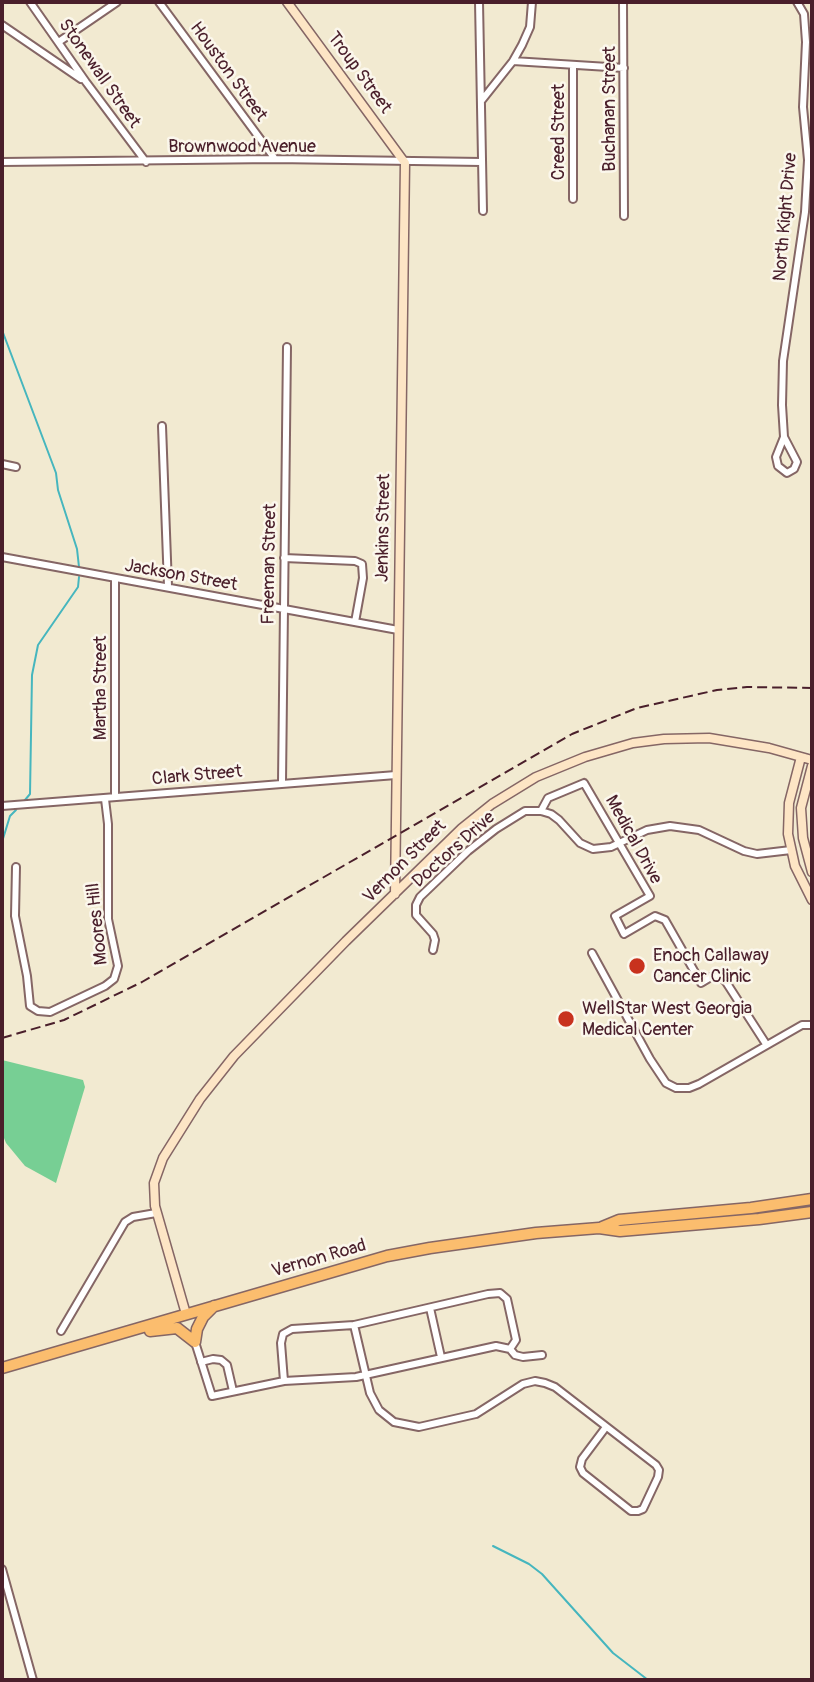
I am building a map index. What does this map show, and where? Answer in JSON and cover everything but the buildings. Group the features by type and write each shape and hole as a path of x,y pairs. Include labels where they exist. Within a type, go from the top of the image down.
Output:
{"main road":[{"name":"Vernon Road","path":"599,1228 619,1220 751,1208 812,1199"},
{"name":"Vernon Road","path":"2,1368 387,1256 497,1237 599,1228 620,1231 735,1222 812,1212"},
{"path":"122,1334 177,1328 195,1342 203,1317 214,1306"}],"street":[{"name":"Stonewall Street","path":"30,2 146,162"},
{"path":"60,41 117,2"},
{"name":"Houston Street","path":"159,2 275,159"},
{"name":"Troup Street","path":"287,2 405,163"},
{"path":"479,2 483,211"},
{"path":"481,101 513,61 530,27 532,2"},
{"name":"Buchanan Street","path":"623,2 624,216"},
{"name":"North Kight Drive","path":"784,437 776,457 778,466 787,473 794,469 797,462 784,437 783,361 810,160 803,107 806,42 804,14 797,2"},
{"path":"2,25 86,82"},
{"path":"513,61 624,68"},
{"name":"Creed Street","path":"573,65 573,199"},
{"name":"Brownwood Avenue","path":"2,162 275,159 405,163 482,162"},
{"name":"Jenkins Street","path":"395,894 405,163"},
{"name":"Freeman Street","path":"282,782 287,347"},
{"path":"162,426 168,586"},
{"path":"2,464 16,467"},
{"name":"Jackson Street","path":"2,557 398,630"},
{"path":"284,558 355,561 362,564 363,578 355,622"},
{"name":"Martha Street","path":"115,579 115,797"},
{"name":"Vernon Street","path":"186,1314 156,1213 155,1183 163,1158 219,1073 448,840 492,804 536,777 585,757 633,743 694,737 739,742 812,760"},
{"path":"801,757 788,810 791,850 800,879 812,900"},
{"path":"812,766 801,808 812,872"},
{"name":"Clark Street","path":"2,806 396,775"},
{"name":"Medical Drive","path":"541,811 548,798 584,783 650,896 615,916 624,934 655,916 665,920 701,983 711,977 720,976 766,1045"},
{"name":"Moores Hill","path":"16,867 15,916 30,1006 38,1011 50,1012 105,986 114,979 118,966 108,919 108,824 104,799"},
{"path":"541,811 555,816 574,838 586,847 601,849 620,844 647,830 670,826 699,830 751,852 764,854 809,847"},
{"name":"Doctors Drive","path":"433,950 433,934 416,915 416,905 420,897 468,851 496,829 520,813 541,811"},
{"path":"592,953 650,1059 666,1083 676,1088 689,1088 802,1026 812,1024"},
{"path":"61,1331 125,1222 133,1217 156,1213"},
{"path":"284,1381 281,1343 284,1334 292,1329 354,1325 500,1293 507,1299 516,1340 510,1349"},
{"path":"430,1308 441,1357"},
{"path":"354,1325 370,1393 379,1410 394,1422 419,1427 476,1414 523,1384 535,1381 555,1387 656,1465 659,1470 643,1509 631,1511 583,1473 580,1467 582,1460 606,1427"},
{"path":"195,1342 212,1396 284,1381 327,1380 365,1375 496,1346 510,1349 515,1355 523,1357 542,1355"},
{"path":"201,1362 213,1359 221,1360 227,1365 233,1391"},
{"path":"2,1368 2,1378"},
{"path":"2,1569 33,1680"}],"green space":[{"path":"2,1060 83,1080 85,1087 56,1183 25,1166 6,1143 2,1133"}],"waterway":[{"path":"2,330 56,473 58,490 77,549 79,567"},
{"path":"25,800 30,794 32,675 38,645 78,587 79,577"},
{"path":"2,842 10,816 16,810"},
{"path":"493,1546 529,1564 542,1574 613,1653 648,1680"}],"railway":[{"path":"2,1038 64,1020 142,982 572,734 637,708 717,690 747,687 812,688"}],"place":[{"name":"Enoch Callaway Cancer Clinic","path":"637,966"},
{"name":"WellStar West Georgia Medical Center","path":"566,1019"}]}
